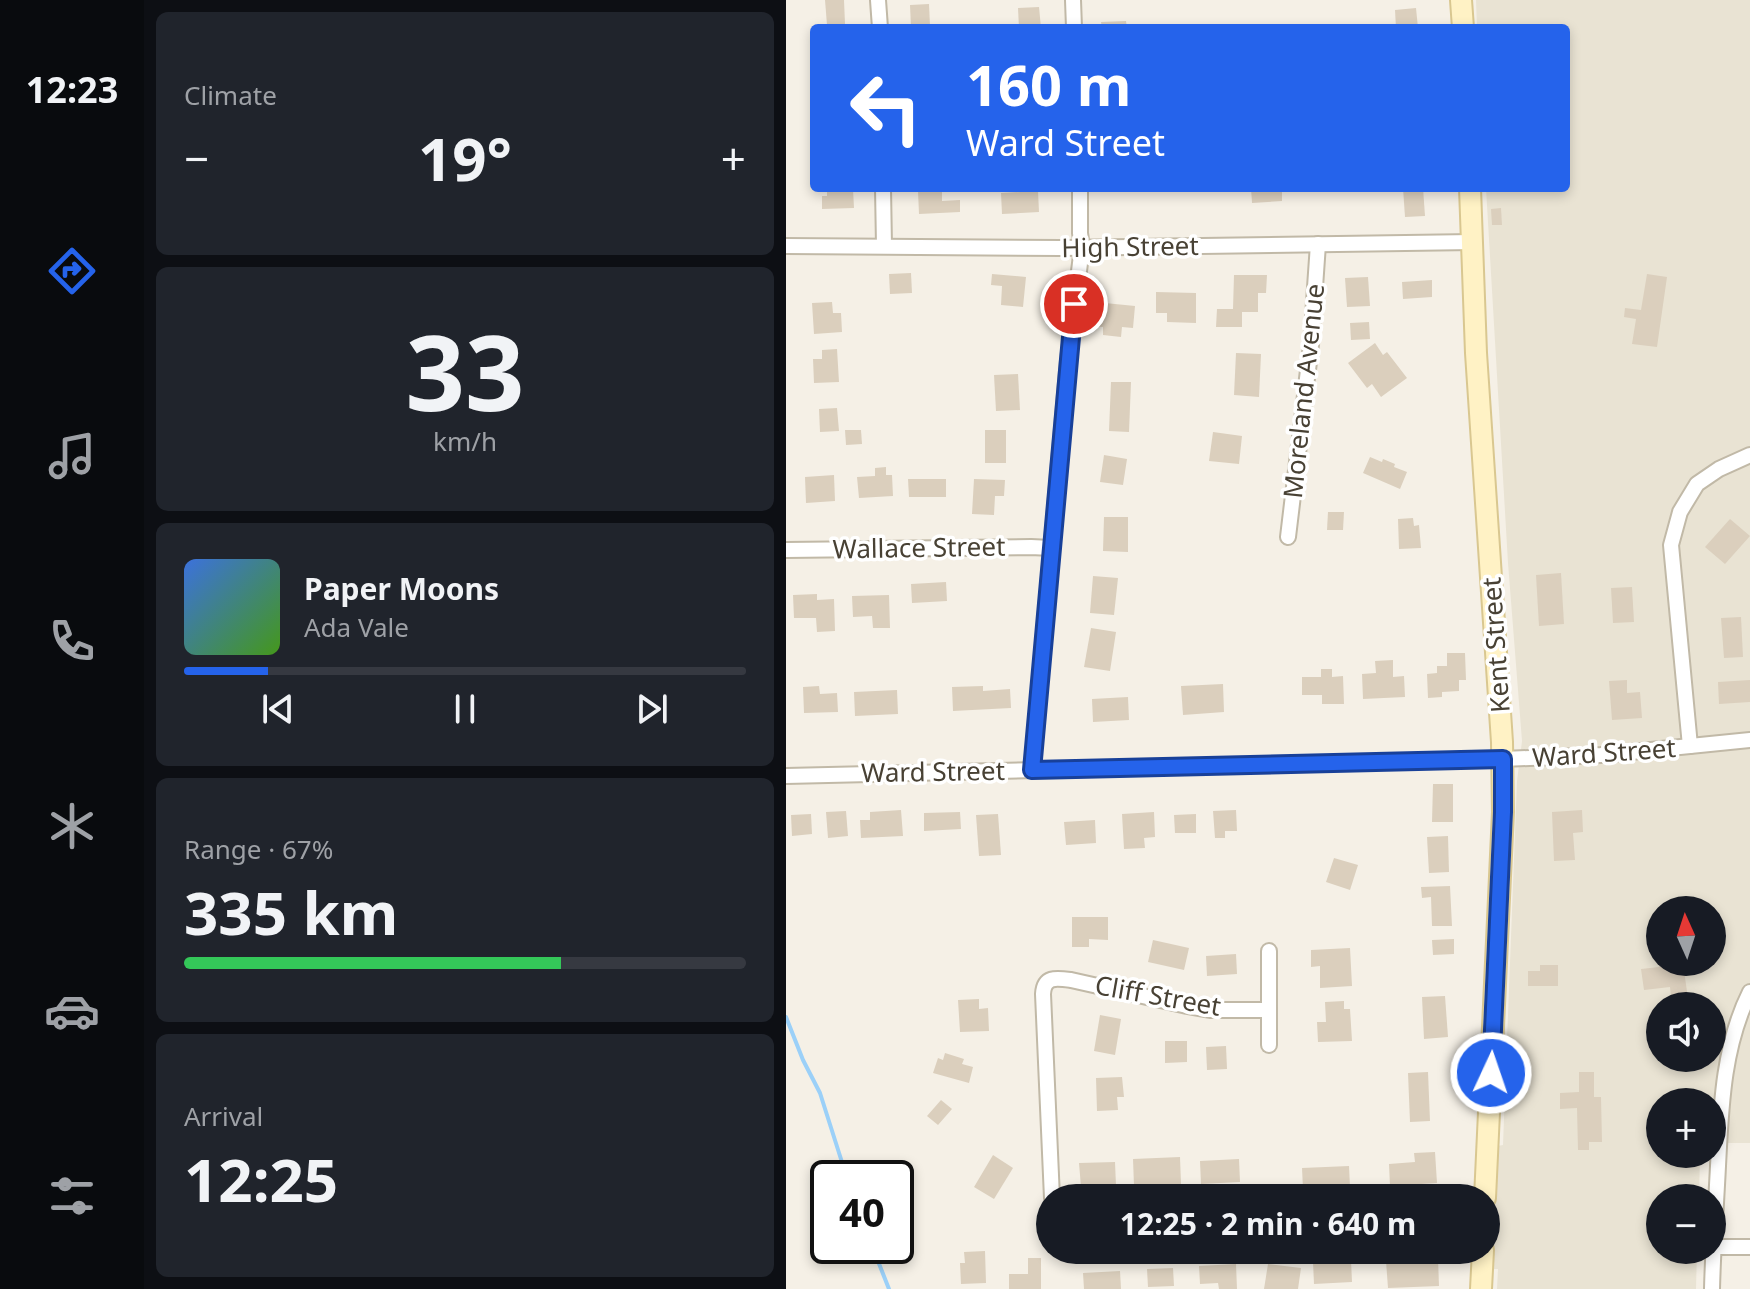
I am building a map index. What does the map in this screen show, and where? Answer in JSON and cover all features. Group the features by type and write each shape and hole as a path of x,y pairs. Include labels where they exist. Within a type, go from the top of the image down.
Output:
{"street":[{"path":"878,0 880,24"},
{"path":"1073,0 1074,24"},
{"path":"1461,0 1463,24"},
{"path":"883,192 884,246"},
{"path":"1032,770 1070,346 1082,247 1080,192"},
{"name":"Kent Street","path":"1470,192 1476,353 1503,759 1486,1184"},
{"name":"High Street","path":"786,246 1082,247 1473,242"},
{"name":"Moreland Avenue","path":"1288,537 1311,345 1318,244"},
{"path":"1690,746 1671,545 1680,512 1697,484 1719,469 1750,455"},
{"name":"Wallace Street","path":"786,550 1051,548"},
{"name":"Ward Street","path":"786,776 1503,759 1601,755 1750,740"},
{"path":"1269,951 1269,1045"},
{"name":"Cliff Street","path":"1051,1184 1043,994 1048,981 1071,980 1210,1010 1269,1010"},
{"path":"1717,1184 1727,1059 1750,992"},
{"path":"1726,1247 1750,1247"},
{"path":"1481,1289 1482,1264"},
{"path":"1712,1289 1713,1264"}],"shaded area":[{"path":"1476,0 1750,0 1750,1143 1726,1143 1726,1088 1646,1088 1646,1168 1700,1168 1699,1184 1646,1184 1646,1264 1697,1264 1696,1289 1497,1289 1498,1269 1492,1269 1492,1264 1500,1264 1500,1184 1495,1184 1497,1146 1503,1145 1517,781 1522,741 1486,192 1570,192 1570,24 1477,24"}],"building":[{"path":"825,0 844,0 845,24 827,24"},
{"path":"929,4 930,24 911,24 910,5"},
{"path":"1039,7 1041,24 1019,24 1018,8"},
{"path":"1416,8 1418,24 1396,24 1395,10"},
{"path":"1126,21 1126,24 1101,24"},
{"path":"827,192 853,192 854,208 822,209 822,196 827,196"},
{"path":"918,192 942,192 942,201 960,200 960,212 919,214"},
{"path":"1038,192 1039,212 1002,214 1001,193"},
{"path":"1251,192 1282,192 1282,201 1252,203"},
{"path":"1403,192 1423,192 1425,216 1405,217"},
{"path":"1501,208 1502,225 1492,225 1491,209"},
{"path":"911,273 912,293 890,294 889,274"},
{"path":"992,274 1026,277 1023,307 1001,305 1002,286 991,285"},
{"path":"1647,274 1667,277 1657,347 1632,344 1636,319 1624,317 1625,308 1641,310"},
{"path":"1234,275 1267,275 1266,293 1258,293 1258,312 1242,312 1242,327 1216,327 1217,309 1233,309"},
{"path":"1368,277 1370,306 1347,307 1345,278"},
{"path":"1432,280 1432,297 1403,299 1402,282"},
{"path":"1156,292 1196,293 1196,323 1167,322 1167,313 1156,313"},
{"path":"832,302 833,313 841,313 842,332 814,334 812,303"},
{"path":"1095,302 1135,306 1133,328 1122,327 1121,337 1103,335 1103,327 1093,326"},
{"path":"1369,322 1370,339 1351,340 1350,323"},
{"path":"1375,343 1383,355 1387,352 1407,378 1381,397 1372,384 1367,388 1348,363"},
{"path":"837,349 839,382 814,383 813,359 822,359 822,350"},
{"path":"1236,353 1261,354 1259,397 1234,395"},
{"path":"1018,374 1020,410 996,411 994,375"},
{"path":"1111,382 1131,382 1129,432 1109,431"},
{"path":"837,408 839,431 820,432 819,409"},
{"path":"845,430 861,430 862,444 846,445"},
{"path":"985,430 1006,430 1006,463 985,463"},
{"path":"1213,432 1242,436 1239,464 1209,461"},
{"path":"1104,455 1127,459 1123,485 1100,482"},
{"path":"1370,457 1382,462 1383,459 1407,472 1400,489 1363,473"},
{"path":"886,467 886,475 892,475 893,496 859,498 857,477 875,476 875,468"},
{"path":"834,475 835,501 806,503 805,477"},
{"path":"908,479 946,479 946,497 909,497"},
{"path":"974,479 1005,480 1004,496 995,496 994,515 972,514"},
{"path":"1328,512 1344,512 1343,530 1327,530"},
{"path":"1104,517 1128,517 1128,552 1103,551"},
{"path":"1413,518 1414,526 1419,525 1421,548 1399,549 1398,519"},
{"path":"1730,519 1750,536 1725,564 1705,547"},
{"path":"1561,573 1564,624 1539,626 1536,575"},
{"path":"1093,576 1118,578 1114,615 1090,613"},
{"path":"946,582 947,601 912,603 911,584"},
{"path":"1632,587 1634,622 1613,623 1611,588"},
{"path":"817,594 817,600 834,599 835,631 817,632 816,618 794,618 793,595"},
{"path":"889,595 890,628 873,628 872,616 853,617 852,596"},
{"path":"1741,617 1743,657 1724,658 1721,618"},
{"path":"1091,628 1116,632 1110,671 1084,667"},
{"path":"1447,653 1465,653 1466,680 1459,680 1459,691 1442,692 1442,697 1428,698 1427,674 1437,673 1437,666 1447,666"},
{"path":"1393,660 1393,677 1404,676 1405,697 1363,699 1362,674 1376,673 1375,661"},
{"path":"1321,669 1332,669 1332,677 1343,676 1344,704 1322,704 1322,695 1302,695 1302,677 1321,677"},
{"path":"1627,680 1627,693 1640,692 1642,718 1612,720 1609,681"},
{"path":"1750,680 1750,702 1719,704 1718,682"},
{"path":"1223,684 1224,712 1183,715 1181,686"},
{"path":"819,686 820,694 837,693 838,712 804,713 803,687"},
{"path":"983,686 983,691 1010,689 1011,708 953,711 952,687"},
{"path":"897,690 898,714 855,716 854,692"},
{"path":"1128,697 1129,720 1093,722 1092,699"},
{"path":"1433,784 1453,784 1453,822 1432,822"},
{"path":"901,810 903,836 861,838 860,820 870,820 870,812"},
{"path":"1236,810 1237,831 1225,831 1225,838 1215,838 1213,811"},
{"path":"1582,810 1583,832 1573,833 1575,860 1554,861 1552,812"},
{"path":"846,811 848,836 828,838 826,812"},
{"path":"960,812 961,829 924,831 924,813"},
{"path":"1154,812 1155,837 1144,838 1145,848 1124,849 1122,814"},
{"path":"811,814 812,834 792,836 791,815"},
{"path":"998,814 1001,855 979,856 976,815"},
{"path":"1196,814 1196,833 1175,833 1174,815"},
{"path":"1095,820 1096,843 1066,845 1064,822"},
{"path":"1448,836 1449,872 1429,873 1427,837"},
{"path":"1334,858 1358,865 1350,890 1326,882"},
{"path":"1450,886 1452,926 1432,926 1431,897 1422,898 1421,887"},
{"path":"1072,917 1108,917 1108,940 1089,939 1089,947 1072,947"},
{"path":"1454,939 1454,954 1433,955 1432,940"},
{"path":"1153,940 1189,948 1184,970 1148,962"},
{"path":"1350,948 1352,986 1320,988 1320,966 1311,967 1311,950"},
{"path":"1236,954 1237,974 1207,976 1206,956"},
{"path":"1540,965 1558,965 1558,986 1528,986 1528,971 1540,971"},
{"path":"1646,968 1646,976 1685,976 1687,992 1671,992 1670,987 1644,990 1641,969"},
{"path":"1445,996 1448,1037 1424,1039 1422,997"},
{"path":"979,999 979,1009 988,1008 989,1031 960,1032 958,1000"},
{"path":"1344,1001 1344,1009 1350,1009 1352,1041 1318,1042 1317,1022 1326,1022 1325,1002"},
{"path":"1100,1015 1121,1019 1115,1055 1094,1051"},
{"path":"1165,1041 1187,1041 1187,1062 1165,1063"},
{"path":"1226,1046 1227,1069 1207,1070 1206,1047"},
{"path":"945,1053 964,1059 962,1064 973,1067 969,1083 933,1073 938,1058 943,1060"},
{"path":"1428,1072 1430,1121 1410,1122 1408,1073"},
{"path":"1579,1072 1594,1072 1594,1097 1601,1097 1602,1142 1589,1142 1589,1150 1578,1150 1577,1108 1560,1109 1560,1093 1579,1092"},
{"path":"1122,1077 1124,1097 1117,1097 1118,1110 1097,1111 1096,1078"},
{"path":"941,1100 952,1109 938,1125 927,1116"},
{"path":"1435,1152 1437,1183 1390,1184 1389,1164 1415,1162 1414,1153"},
{"path":"993,1155 1013,1168 994,1199 974,1187"},
{"path":"1180,1157 1181,1184 1134,1184 1133,1159"},
{"path":"1239,1159 1240,1182 1201,1184 1200,1161"},
{"path":"1115,1162 1116,1184 1081,1184 1079,1163"},
{"path":"1349,1166 1350,1184 1303,1184 1302,1168"},
{"path":"985,1251 986,1283 961,1284 960,1263 965,1263 964,1252"},
{"path":"1028,1258 1036,1258 1036,1264 1041,1264 1041,1289 1009,1289 1009,1274 1028,1274"},
{"path":"1236,1264 1237,1289 1219,1289 1218,1283 1200,1284 1199,1266"},
{"path":"1268,1264 1301,1268 1298,1289 1264,1289"},
{"path":"1313,1264 1351,1264 1352,1282 1314,1284"},
{"path":"1386,1264 1438,1264 1439,1286 1388,1288"},
{"path":"1173,1268 1174,1286 1148,1287 1147,1269"},
{"path":"1120,1271 1121,1289 1084,1289 1083,1273"}],"waterway":[{"path":"786,1017 820,1093 841,1160"},
{"path":"879,1264 889,1289"}],"route":[{"path":"1074,304 1032,770 1503,759 1491,1073"}]}
